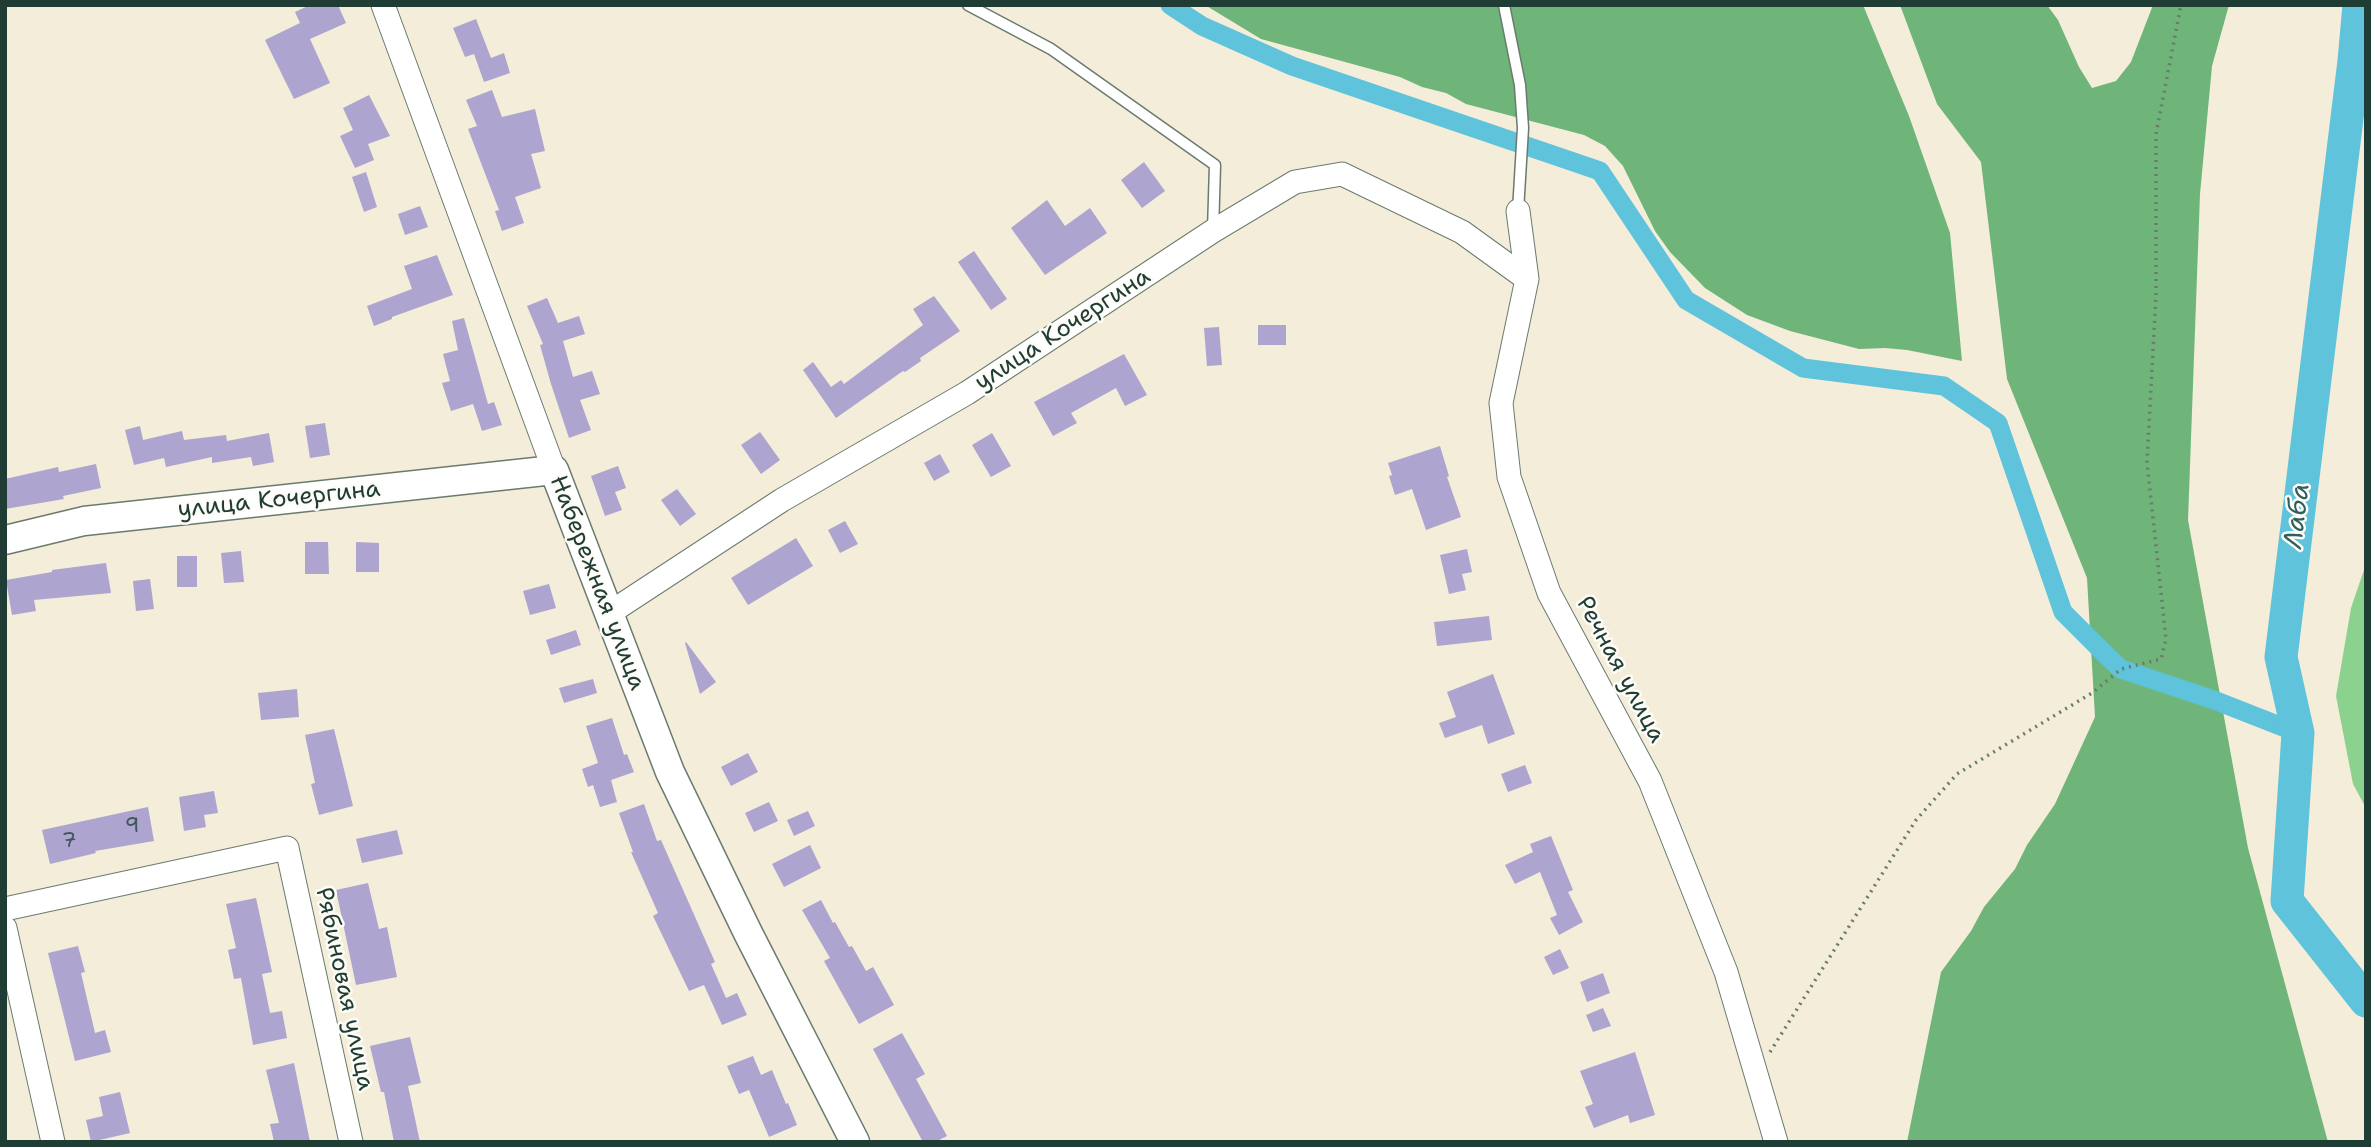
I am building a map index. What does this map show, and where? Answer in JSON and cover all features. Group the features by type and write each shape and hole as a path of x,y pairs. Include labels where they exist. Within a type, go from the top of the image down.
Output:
{"street":[{"name":"Набережная улица","path":"383,5 554,470 670,772 748,933 855,1142"},
{"name":"улица Кочергина","path":"608,614 782,500 967,393 1213,230 1295,183 1342,174 1462,232 1527,279"},
{"name":"Речная улица","path":"1518,211 1527,279 1501,403 1508,477 1549,593 1650,781 1726,972 1776,1142"},
{"name":"улица Кочергина","path":"5,540 84,521 554,470"},
{"name":"Рябиновая улица","path":"5,909 286,848 351,1142"},
{"path":"5,928 53,1142"}],"lane":[{"path":"968,5 1051,49 1216,165 1213,230"},
{"path":"1504,5 1520,85 1522,128 1518,211"}],"path":[{"path":"1756,1074 1916,820 1957,774 2092,693 2121,669 2161,659 2166,639 2147,462 2155,295 2156,134 2181,5"}],"green space":[{"path":"1205,5 1863,5 1909,116 1950,233 1962,361 1907,350 1859,349 1790,331 1747,315 1705,288 1670,252 1655,231 1623,166 1605,146 1584,135 1466,104 1446,93 1422,87 1400,77 1261,39"},
{"path":"1900,5 2047,5 2058,20 2079,67 2092,88 2116,81 2131,62 2153,5 2229,5 2212,66 2200,194 2188,520 2248,848 2328,1142 1907,1142 1941,972 1971,931 1984,907 2015,869 2027,845 2055,804 2095,717 2087,578 2007,379 1981,162 1937,104"},
{"path":"2366,564 2366,808 2353,784 2336,696 2351,608"}],"building":[{"path":"310,5 338,5 346,23 310,39 330,83 294,99 265,40 300,23 295,12"},
{"path":"476,19 491,58 504,53 510,73 484,82 474,54 465,57 453,28"},
{"path":"492,90 502,117 535,109 545,151 531,154 541,188 515,197 524,223 502,231 495,211 499,210 468,129 477,126 466,100"},
{"path":"369,95 390,136 368,144 374,160 355,168 340,136 353,130 343,108"},
{"path":"1144,162 1165,191 1142,208 1121,180"},
{"path":"366,172 377,207 364,212 352,177"},
{"path":"1047,200 1065,226 1090,208 1107,233 1045,275 1011,228"},
{"path":"420,206 428,227 405,235 398,214"},
{"path":"974,251 1007,299 991,310 958,262"},
{"path":"437,255 453,295 374,326 367,306 412,289 404,266"},
{"path":"934,296 960,331 920,358 921,361 836,418 803,370 813,362 831,387 841,380 844,384 923,325 913,309"},
{"path":"547,298 558,323 579,316 585,334 563,341 573,377 592,371 600,394 580,400 591,430 569,438 540,345 543,344 527,306"},
{"path":"464,318 488,404 494,402 502,425 482,431 473,404 451,411 442,383 450,381 443,354 458,350 452,321"},
{"path":"1258,325 1286,325 1286,345 1258,345"},
{"path":"1219,327 1222,365 1207,366 1204,328"},
{"path":"1124,354 1147,395 1125,406 1116,388 1071,413 1077,423 1053,436 1034,402"},
{"path":"325,423 330,455 310,458 305,426"},
{"path":"140,426 143,440 182,431 184,440 226,435 227,441 269,433 274,462 253,466 251,457 212,463 212,457 166,467 164,458 134,465 125,430"},
{"path":"760,432 780,460 761,474 741,445"},
{"path":"992,433 1011,466 991,477 972,445"},
{"path":"1440,446 1461,517 1426,530 1412,489 1395,495 1388,463"},
{"path":"940,454 950,472 934,481 924,463"},
{"path":"96,464 101,488 63,496 64,499 5,509 5,479 58,467 59,472"},
{"path":"618,466 626,488 615,492 622,510 605,516 591,476"},
{"path":"677,489 696,514 680,526 661,500"},
{"path":"845,521 858,544 840,553 828,530"},
{"path":"796,538 813,566 748,605 731,578"},
{"path":"305,542 328,542 329,574 305,574"},
{"path":"356,542 379,543 379,572 356,572"},
{"path":"1467,549 1472,572 1462,574 1466,590 1449,594 1440,555"},
{"path":"241,551 244,582 224,583 221,553"},
{"path":"177,556 197,556 197,587 177,587"},
{"path":"106,563 111,593 34,600 36,611 12,615 6,580 52,570"},
{"path":"150,579 154,609 136,611 133,581"},
{"path":"549,584 556,608 530,615 523,591"},
{"path":"1489,616 1492,640 1437,646 1434,622"},
{"path":"576,630 581,645 551,655 546,640"},
{"path":"685,643 716,682 700,694"},
{"path":"1493,674 1515,734 1488,744 1482,725 1445,738 1439,723 1456,717 1447,692"},
{"path":"593,679 597,693 564,703 559,688"},
{"path":"297,689 299,717 261,720 258,693"},
{"path":"612,718 624,755 627,754 634,772 611,780 617,802 600,807 593,785 588,787 582,769 598,763 586,726"},
{"path":"334,729 353,806 319,815 311,784 315,783 305,735"},
{"path":"748,753 758,772 731,786 721,767"},
{"path":"1525,765 1532,783 1508,792 1501,774"},
{"path":"214,791 218,813 204,815 206,827 184,831 179,797"},
{"path":"769,802 778,821 754,832 745,813"},
{"path":"644,804 657,841 661,840 715,962 711,964 726,998 737,993 747,1015 722,1025 704,985 689,991 653,916 658,913 631,852 619,813"},
{"path":"148,807 154,841 95,851 96,853 50,864 42,830"},
{"path":"808,811 815,826 794,836 787,820"},
{"path":"397,830 403,854 362,863 356,839"},
{"path":"1551,836 1573,890 1568,892 1583,922 1559,935 1550,918 1557,915 1540,872 1515,884 1505,865 1533,852 1530,844"},
{"path":"810,845 821,868 784,887 772,864"},
{"path":"368,883 379,929 387,927 397,977 356,985 336,890"},
{"path":"256,898 272,972 262,974 270,1013 282,1011 287,1038 253,1045 241,978 234,979 228,950 236,948 226,904"},
{"path":"821,900 833,923 835,922 849,947 852,946 866,971 873,967 894,1005 859,1024 824,961 830,958 802,910"},
{"path":"78,946 85,972 81,973 95,1033 105,1030 111,1052 75,1061 48,953"},
{"path":"1560,949 1569,968 1553,975 1544,957"},
{"path":"1603,973 1610,993 1587,1002 1580,982"},
{"path":"1603,1008 1611,1026 1593,1032 1586,1015"},
{"path":"902,1033 925,1074 916,1079 947,1136 935,1142 923,1142 873,1049"},
{"path":"410,1037 421,1083 408,1086 420,1142 394,1142 384,1092 381,1092 370,1046"},
{"path":"1635,1052 1655,1115 1630,1123 1628,1115 1594,1128 1585,1107 1593,1104 1580,1071"},
{"path":"753,1056 761,1075 772,1070 797,1125 769,1137 749,1090 739,1094 727,1066"},
{"path":"294,1063 310,1142 274,1142 270,1124 279,1123 266,1070"},
{"path":"120,1092 130,1133 91,1142 86,1120 103,1116 99,1097"}],"waterway":[{"path":"1170,5 1202,26 1292,66 1600,171 1686,300 1803,368 1944,386 1998,423 2063,612 2104,653 2121,669 2214,700 2298,733"},
{"name":"Лаба","path":"2359,5 2281,657 2298,733 2287,901 2366,1001"}]}
